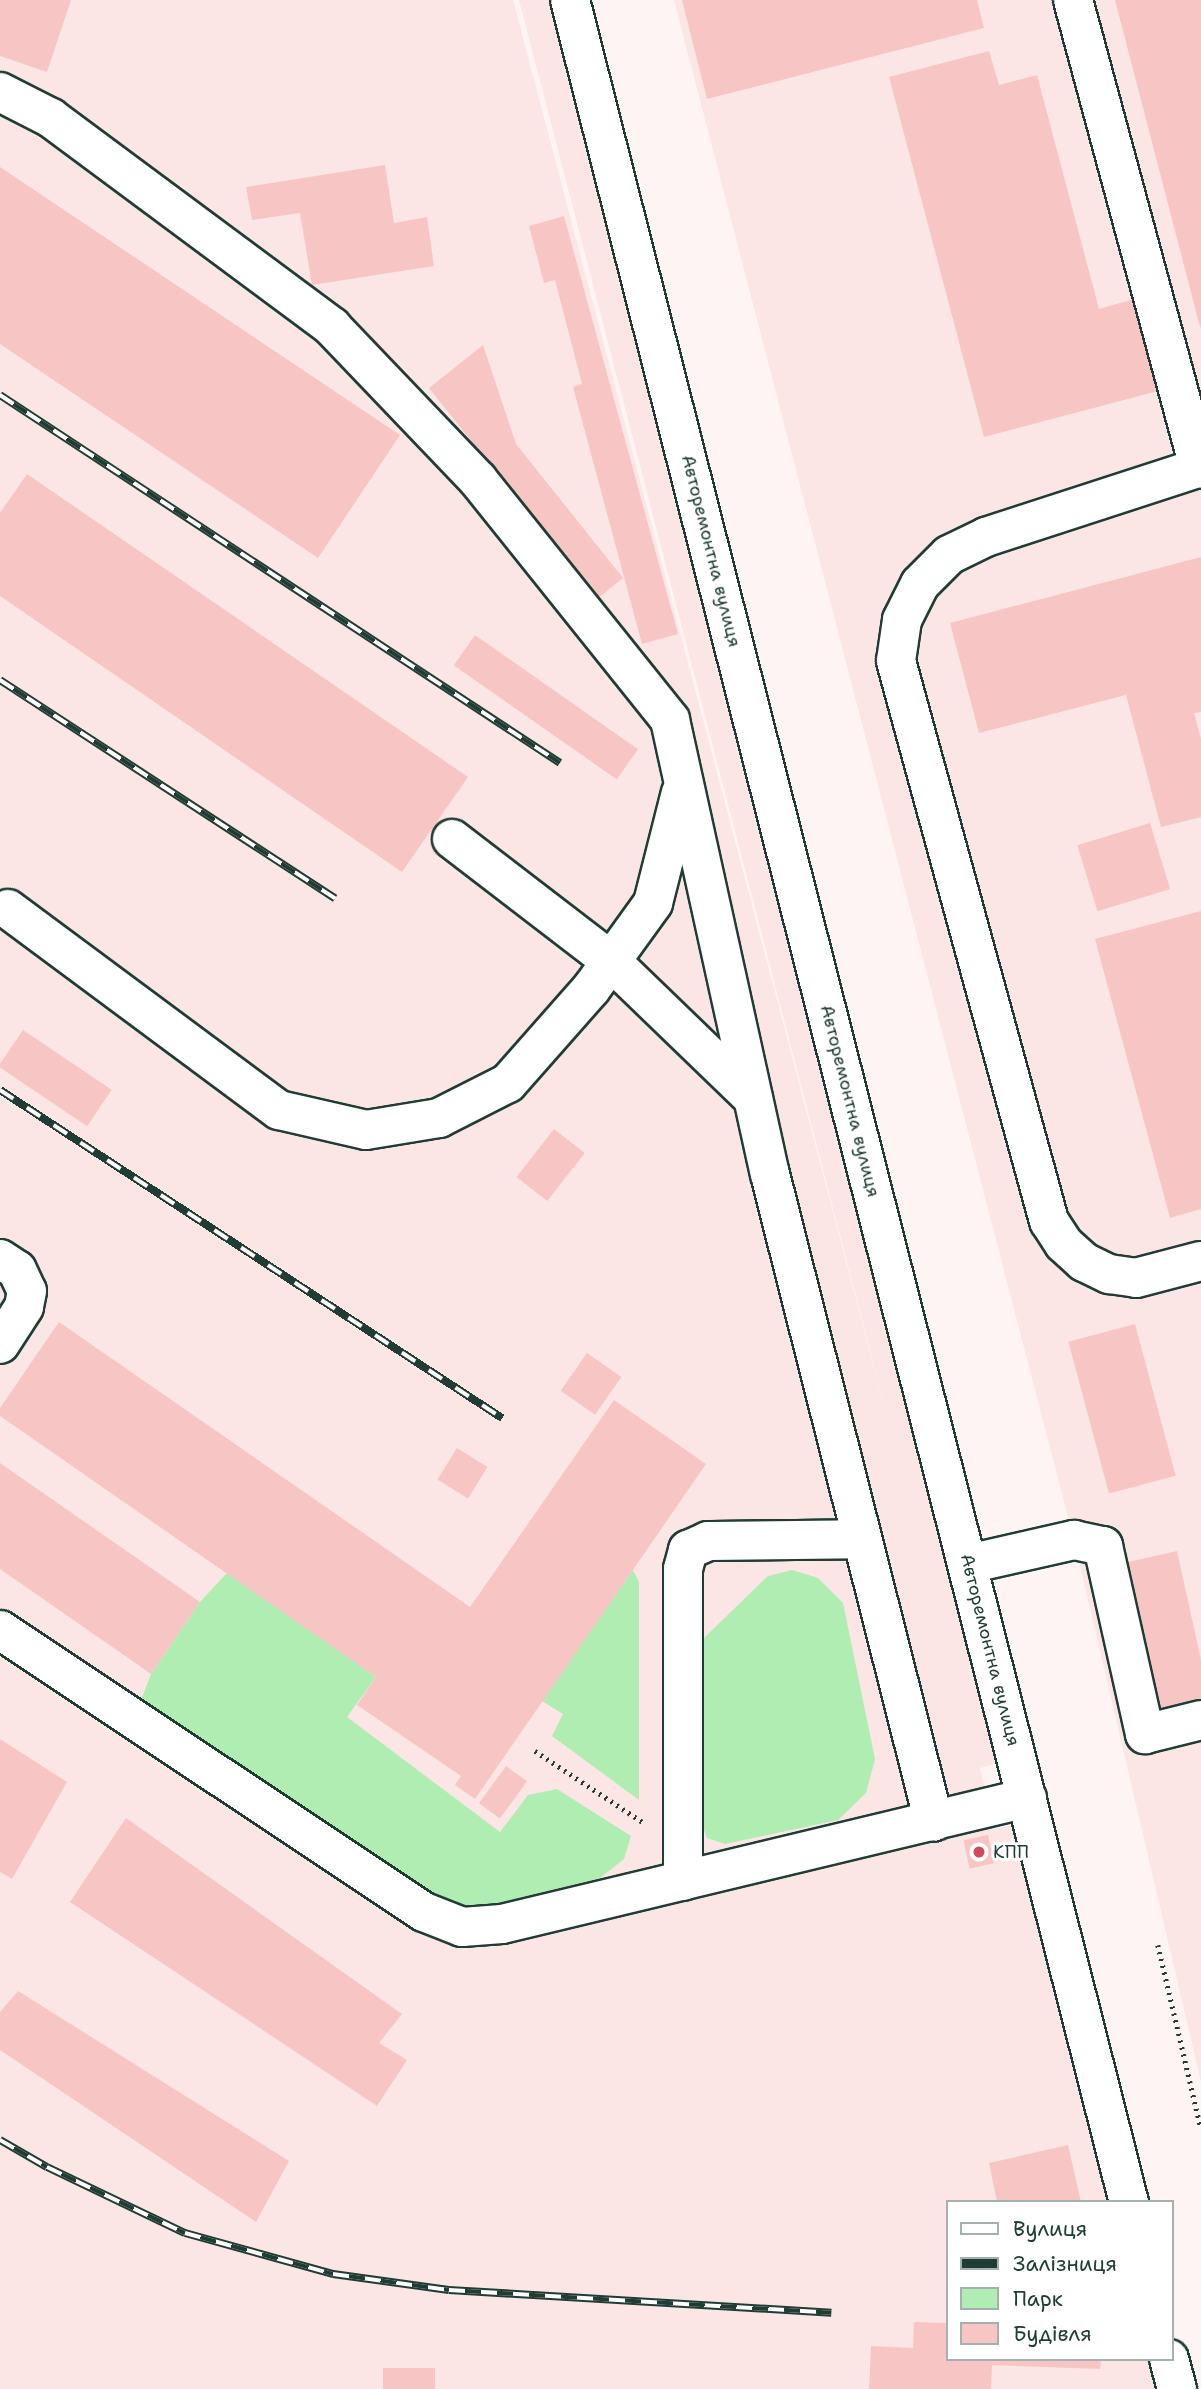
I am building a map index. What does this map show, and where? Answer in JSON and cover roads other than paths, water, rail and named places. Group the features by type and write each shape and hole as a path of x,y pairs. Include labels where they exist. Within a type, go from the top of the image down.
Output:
{"street":[{"name":"Авторемонтна вулиця","path":"570,0 1128,2200"},
{"path":"1073,0 1200,467 986,537 949,555 920,584 902,620 897,661 1049,1221 1063,1244 1084,1262 1109,1273 1136,1278 1201,1261"},
{"path":"0,92 51,118 332,327 478,480 670,720 753,1098 933,1822"},
{"path":"8,909 279,1111 366,1130 439,1118 508,1083 591,989 653,903 684,783"},
{"path":"452,839 611,961 753,1098"},
{"path":"0,1259 18,1270 27,1291 24,1307 0,1344"},
{"path":"683,1864 683,1569 688,1550 708,1541 861,1539"},
{"path":"968,1564 1074,1540 1103,1546 1144,1734 1201,1720"},
{"path":"0,1630 424,1912 462,1927 502,1924 683,1864 933,1822 1027,1798"},
{"path":"1170,2361 1177,2389"}],"railway":[{"path":"0,395 560,763"},
{"path":"0,680 335,898"},
{"path":"0,1090 502,1418"},
{"path":"0,2140 47,2167 185,2233 333,2274 449,2290 831,2313"}],"place":[{"name":"КПП","path":"979,1852"}]}
